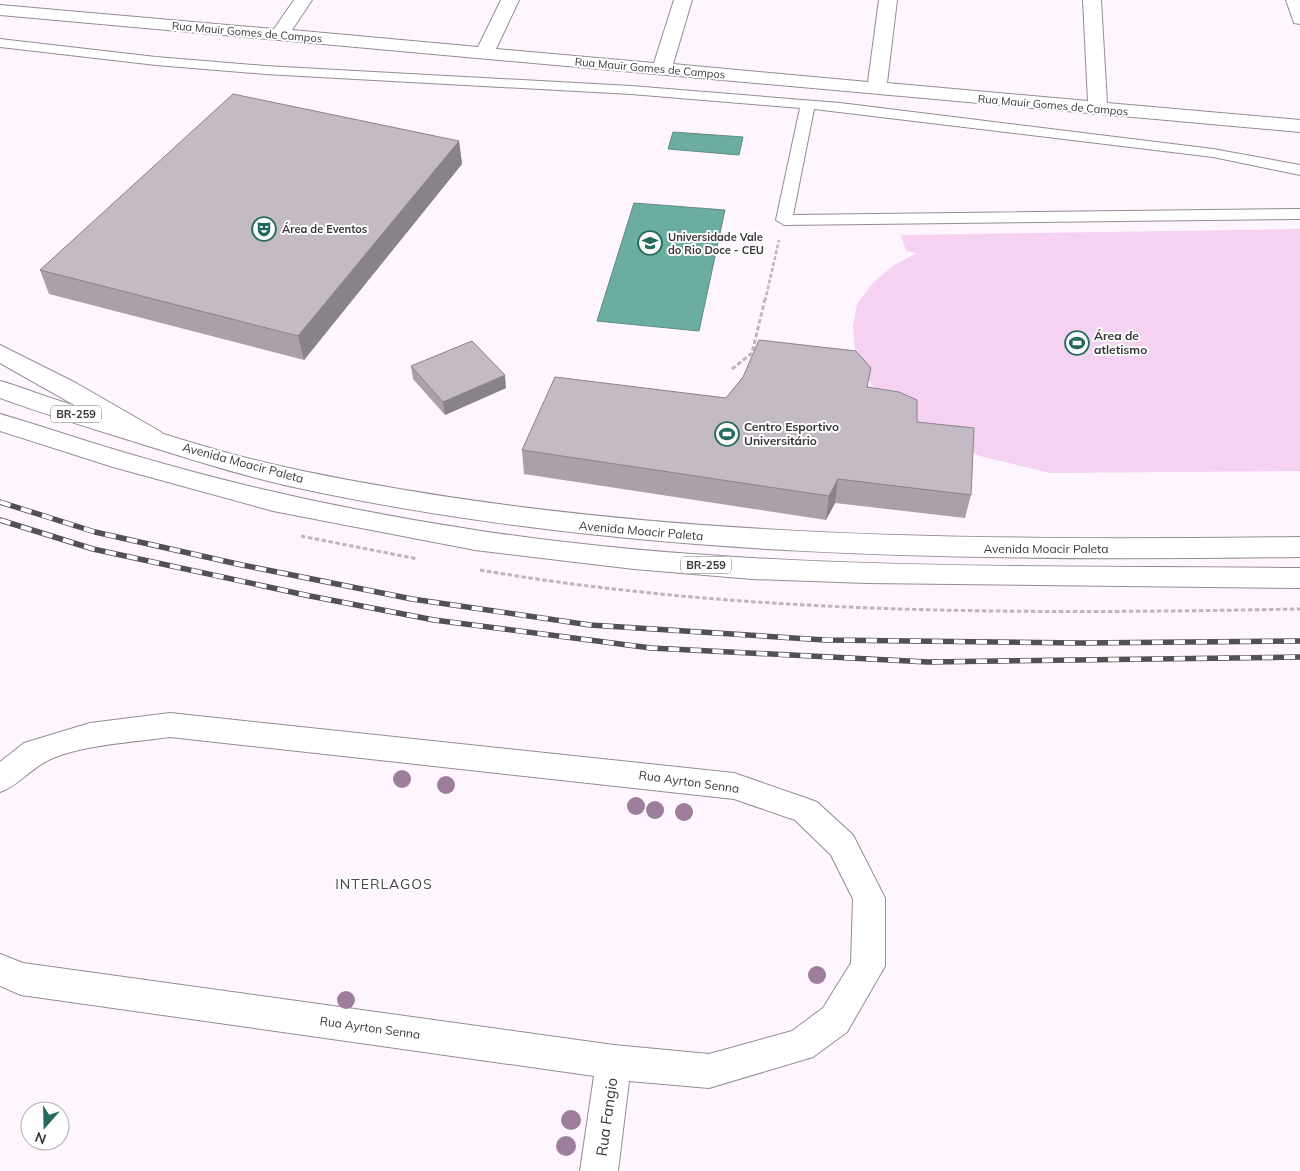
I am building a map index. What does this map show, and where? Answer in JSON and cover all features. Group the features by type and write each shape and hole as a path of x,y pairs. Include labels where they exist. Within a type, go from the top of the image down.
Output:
{"street":[{"path":"86,18 101,0"},
{"path":"280,34 303,0"},
{"path":"485,53 510,0"},
{"path":"662,69 683,0"},
{"path":"877,88 888,0"},
{"path":"1092,0 1098,109"},
{"path":"1295,0 1300,19"},
{"name":"Rua Mauir Gomes de Campos","path":"0,10 1300,126"},
{"path":"0,354 67,389 152,438"},
{"name":"Avenida Moacir Paleta","path":"0,388 152,438 296,478 437,506 569,525 688,536 879,548 1084,550 1300,546"},
{"name":"BR-259","path":"0,422 122,461 272,502 475,540 634,559 752,569 867,574 1300,578"},
{"name":"Rua Ayrton Senna","path":"0,779 34,752 90,734 170,725 734,786 806,811 842,846 869,898 868,966 835,1020 801,1044 709,1070 614,1062 21,979 0,970"},
{"name":"Rua Fangio","path":"599,1171 614,1062"}],"lane":[{"path":"0,43 156,61 264,70 622,89 808,104 1214,153 1300,170"},
{"path":"808,104 784,220 1300,214"}],"path":[{"path":"732,369 752,353 784,220"},
{"path":"752,353 761,353"}],"shaded area":[{"path":"673,132 743,137 739,155 668,149"},
{"path":"634,203 725,210 699,331 597,321"},
{"name":"Área de atletismo","path":"1300,229 1300,471 1050,473 980,456 943,441 880,397 856,361 853,326 857,304 872,284 894,265 917,253 906,251 901,235"}],"building":[{"name":"Área de Eventos","path":"233,94 459,141 298,336 40,270"},
{"name":"Centro Esportivo Universitário","path":"759,340 856,351 871,368 867,387 899,392 917,400 917,422 974,428 971,495 838,479 829,496 522,450 555,377 726,398 743,377"},
{"path":"472,341 505,375 443,402 411,366"}],"railway":[{"path":"0,502 95,532 242,565 412,599 590,625 825,640 1081,643 1300,641"},
{"path":"0,520 93,549 310,596 434,620 651,648 928,662 1300,657"}],"place":[{"name":"Área de Eventos","path":"264,229"},
{"name":"Universidade Vale do Rio Doce - CEU","path":"650,243"},
{"name":"Área de atletismo","path":"1077,343"},
{"name":"Centro Esportivo Universitário","path":"727,434"}],"district":[{"name":"INTERLAGOS","path":"384,884"}]}
